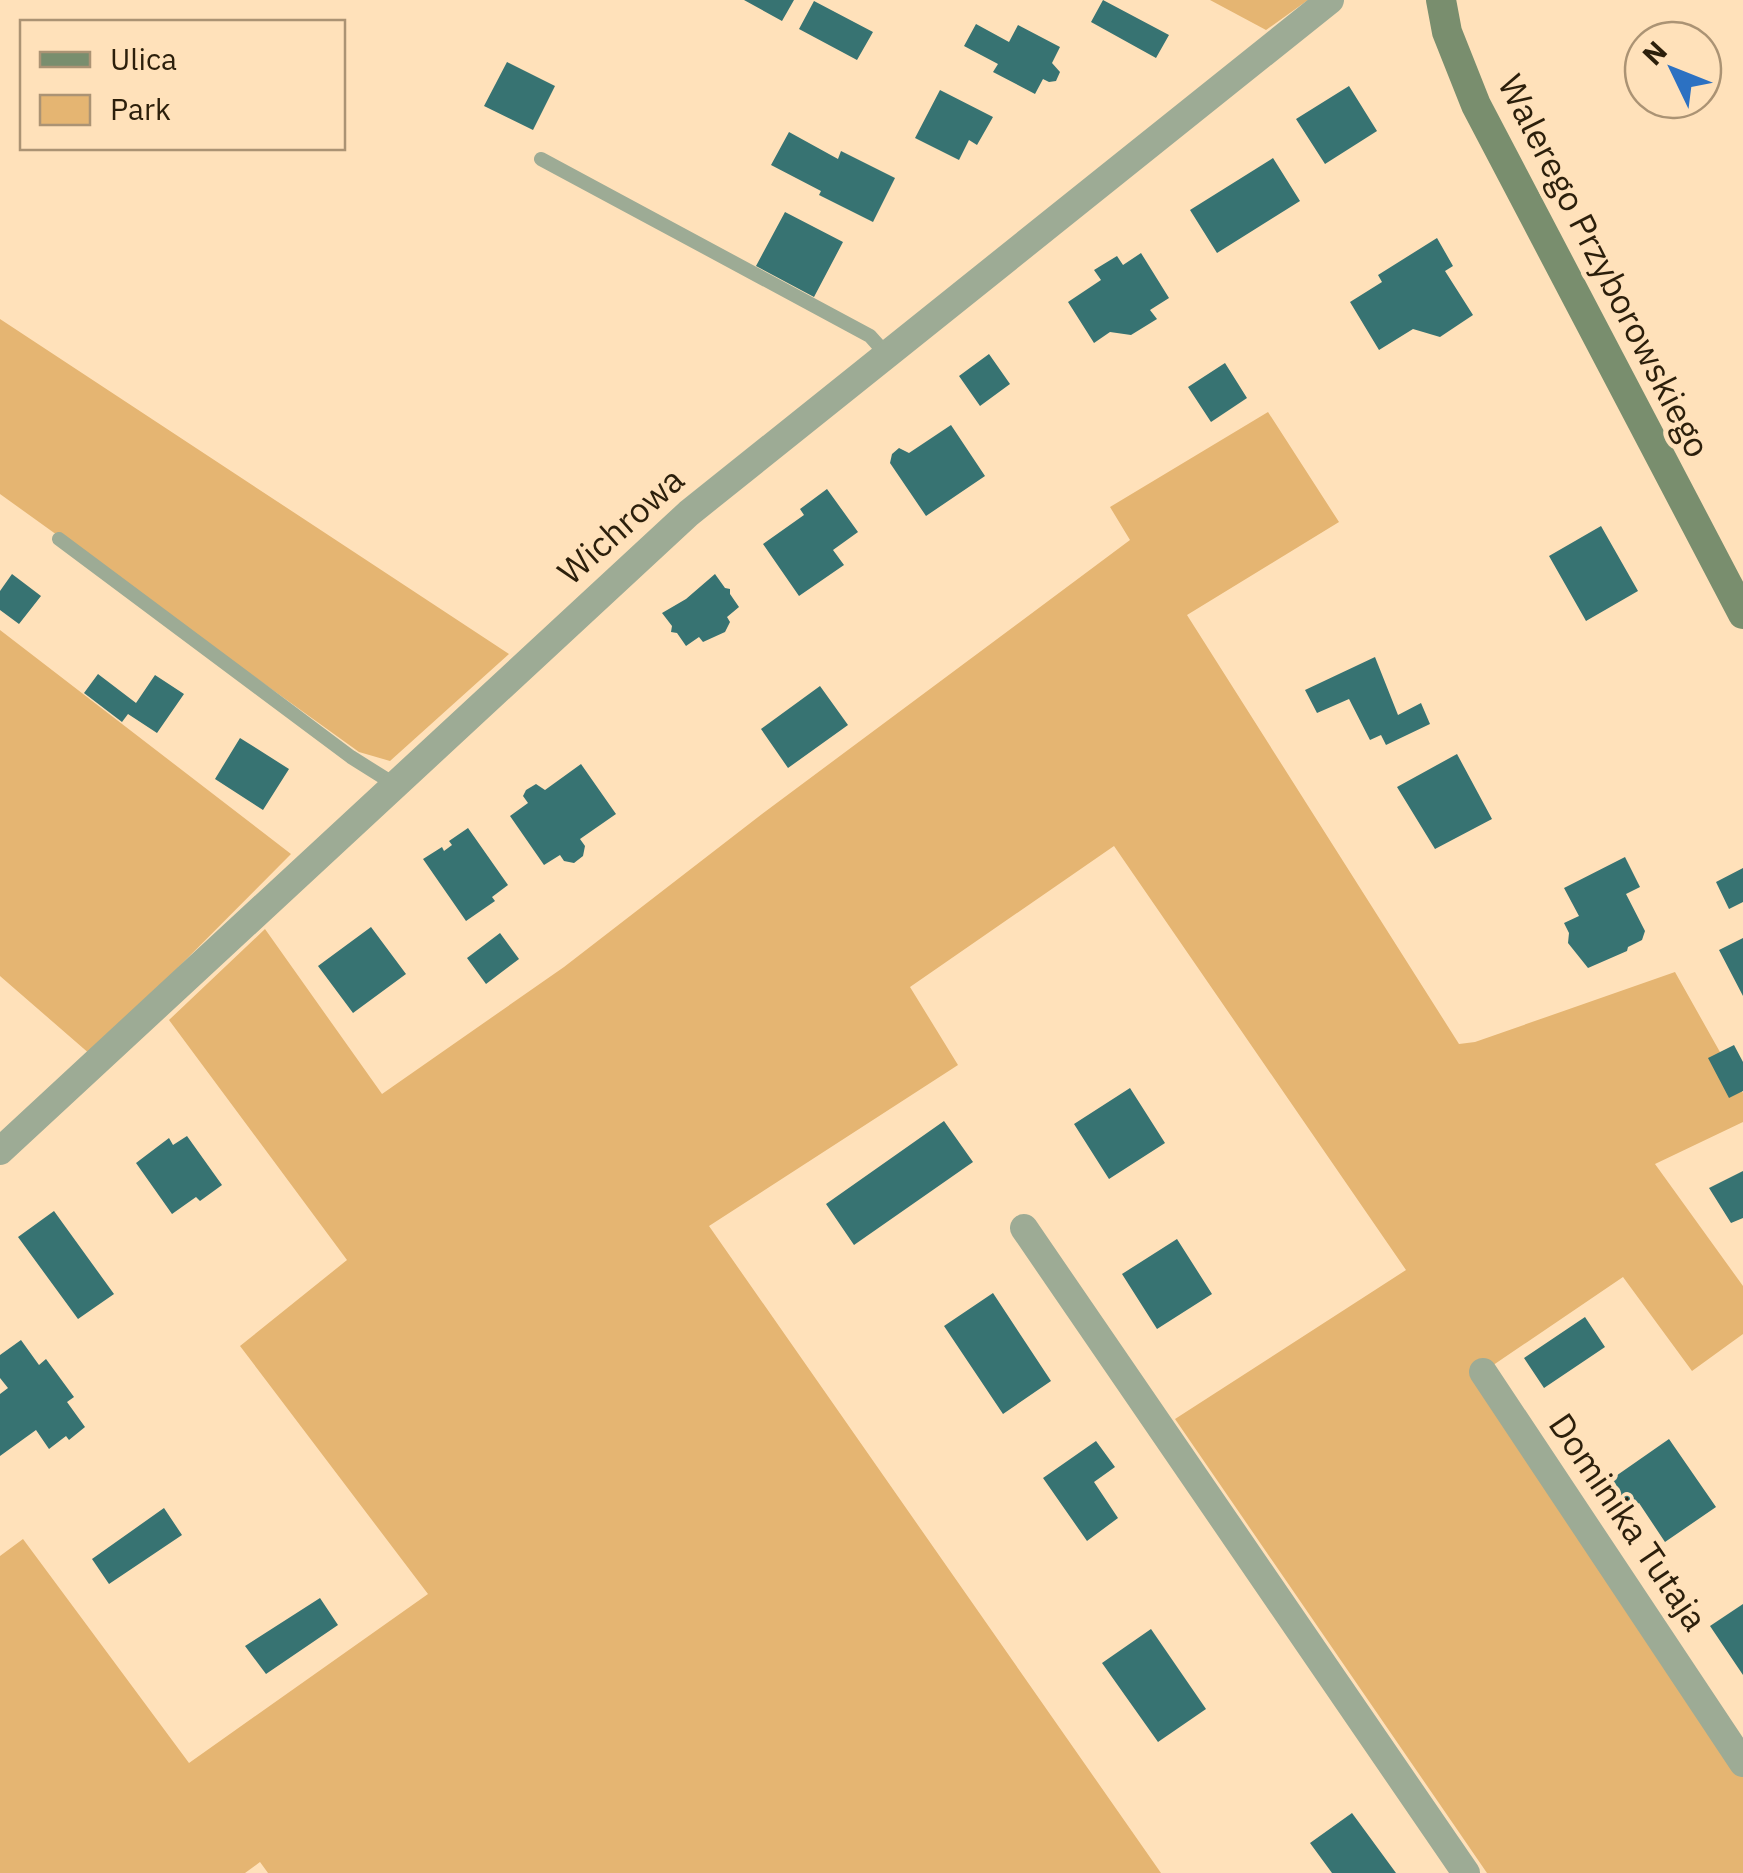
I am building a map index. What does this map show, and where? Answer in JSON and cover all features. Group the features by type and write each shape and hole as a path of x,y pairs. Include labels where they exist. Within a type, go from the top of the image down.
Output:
{"street":[{"name":"Wichrowa","path":"0,1151 689,513 1330,0"},
{"name":"Walerego Przyborowskiego","path":"1441,0 1447,32 1476,105 1743,614"},
{"path":"1024,1228 1466,1873"},
{"name":"Dominika Tutaja","path":"1483,1372 1743,1763"}],"lane":[{"path":"541,159 870,336 888,355"},
{"path":"59,540 351,757 394,784"}],"green space":[{"path":"1210,0 1308,0 1266,30"},
{"path":"0,319 509,654 390,761 359,752 0,494"},
{"path":"1268,412 1339,522 1187,615 1459,1044 1475,1042 1675,972 1743,1093 1743,1122 1655,1164 1743,1286 1743,1334 1692,1371 1623,1277 1483,1372 1743,1763 1743,1873 1487,1873 1175,1419 1406,1270 1114,846 910,987 958,1065 709,1226 1161,1873 268,1873 260,1862 245,1873 0,1873 0,1556 23,1539 189,1763 428,1594 240,1346 347,1260 169,1020 265,929 382,1094 564,967 1130,540 1110,507"},
{"path":"0,630 291,854 91,1055 0,976"}],"building":[{"path":"744,0 794,0 782,21"},
{"path":"1103,0 1169,35 1156,58 1091,22"},
{"path":"814,1 873,32 857,60 799,29"},
{"path":"976,24 1009,42 1018,25 1060,47 1052,63 1060,72 1056,81 1043,79 1035,94 993,72 998,64 964,46"},
{"path":"507,62 555,86 533,130 484,106"},
{"path":"1349,86 1377,131 1325,164 1296,119"},
{"path":"940,90 993,117 977,145 969,140 959,160 915,138"},
{"path":"789,132 838,159 841,151 895,178 873,222 771,165"},
{"path":"1273,158 1300,201 1217,253 1190,210"},
{"path":"785,212 843,242 814,297 756,266"},
{"path":"1437,238 1453,266 1445,271 1473,315 1440,337 1413,329 1379,350 1350,302 1382,282 1378,275"},
{"path":"1141,253 1169,298 1150,310 1157,319 1131,335 1110,332 1094,343 1068,302 1101,280 1094,270 1117,256 1123,265"},
{"path":"989,354 1010,384 980,406 959,376"},
{"path":"1225,363 1247,398 1211,422 1188,387"},
{"path":"951,425 985,476 926,516 890,463 892,454 899,448 909,453"},
{"path":"827,489 858,532 833,550 844,565 799,596 763,544 804,515 800,509"},
{"path":"1601,526 1638,591 1586,621 1549,556"},
{"path":"12,574 41,596 19,624 0,610 0,591"},
{"path":"715,574 730,589 739,607 727,617 730,622 725,632 703,642 699,637 686,646 677,633 671,632 672,626 662,613"},
{"path":"1375,657 1398,715 1421,703 1430,724 1386,745 1381,735 1370,740 1349,699 1317,713 1305,690"},
{"path":"98,674 136,703 155,675 184,694 157,733 128,714 122,722 84,693"},
{"path":"820,686 848,725 788,768 761,729"},
{"path":"240,738 289,769 263,810 215,779"},
{"path":"1457,754 1492,819 1435,849 1397,787"},
{"path":"581,764 616,814 580,839 585,846 583,856 574,863 564,861 560,855 544,865 510,816 528,803 523,796 526,790 536,784 545,790"},
{"path":"468,828 508,885 492,897 495,901 466,921 423,859 442,847 444,851 452,845 449,841"},
{"path":"1625,857 1640,887 1626,894 1645,931 1642,940 1588,968 1568,943 1564,923 1579,916 1564,888"},
{"path":"1743,868 1743,902 1729,909 1716,882"},
{"path":"371,927 406,974 353,1013 318,966"},
{"path":"500,933 519,959 486,984 467,958"},
{"path":"1743,938 1743,996 1719,950"},
{"path":"1734,1045 1743,1062 1743,1091 1729,1098 1708,1058"},
{"path":"1130,1088 1165,1143 1109,1179 1074,1124"},
{"path":"944,1121 973,1162 854,1245 826,1204"},
{"path":"187,1136 222,1185 172,1214 136,1163 169,1138 173,1145"},
{"path":"1743,1171 1743,1218 1731,1223 1709,1188"},
{"path":"54,1211 114,1294 78,1319 18,1237"},
{"path":"1177,1239 1212,1294 1157,1329 1122,1274"},
{"path":"993,1293 1051,1381 1003,1414 944,1326"},
{"path":"1585,1317 1605,1347 1544,1388 1524,1358"},
{"path":"21,1340 39,1365 46,1359 74,1397 67,1402 85,1427 49,1449 36,1430 0,1456 0,1394 8,1388 0,1378 0,1355"},
{"path":"1669,1439 1716,1507 1665,1542 1639,1503 1623,1514 1603,1485"},
{"path":"1096,1441 1115,1467 1094,1482 1118,1518 1087,1541 1043,1478"},
{"path":"164,1508 182,1535 109,1584 92,1559"},
{"path":"320,1598 338,1625 266,1674 245,1646"},
{"path":"1743,1604 1743,1675 1710,1626"},
{"path":"1151,1629 1206,1709 1158,1742 1102,1663"},
{"path":"1352,1813 1396,1873 1332,1873 1310,1843"}]}
